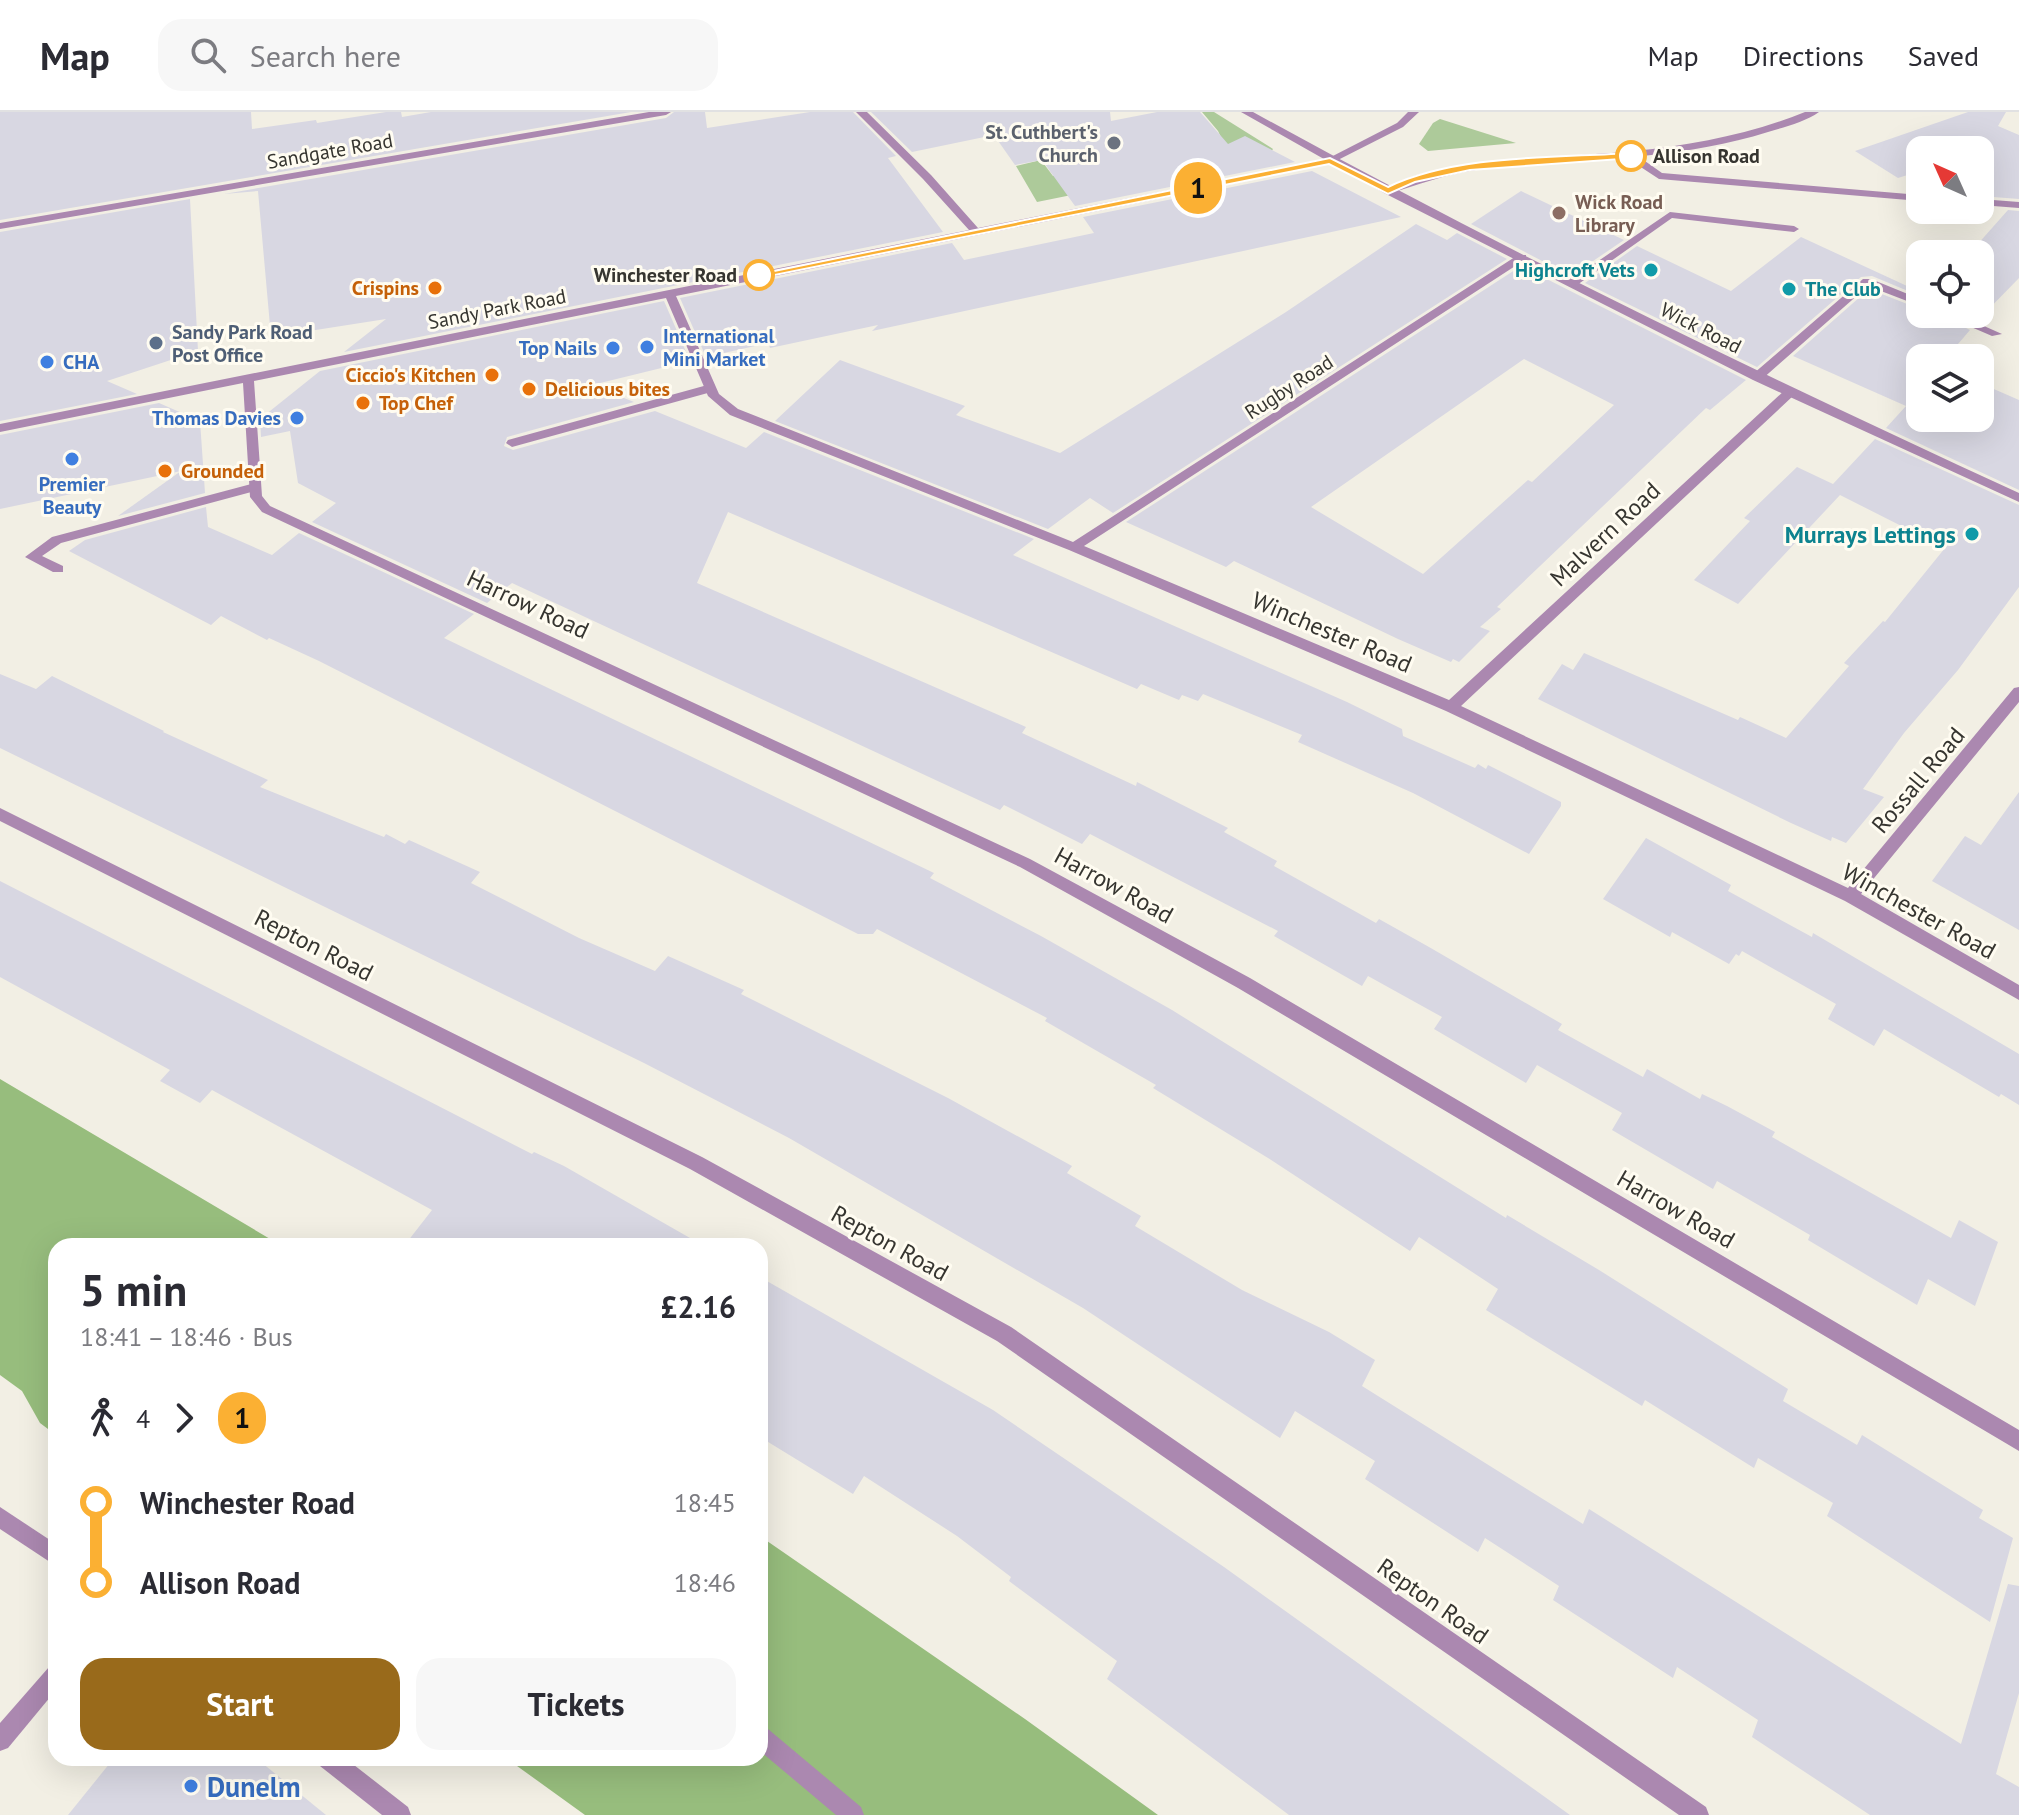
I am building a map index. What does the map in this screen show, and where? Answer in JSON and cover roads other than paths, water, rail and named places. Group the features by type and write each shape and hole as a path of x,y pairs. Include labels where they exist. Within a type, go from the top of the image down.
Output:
{"street":[{"name":"Sandgate Road","path":"0,226 666,112"},
{"path":"861,112 927,177 976,232"},
{"name":"Wick Road","path":"1246,112 1330,161 1789,393 2019,498"},
{"name":"Sandy Park Road","path":"0,428 1330,161 1400,125 1414,112"},
{"path":"1388,191 1412,180 1470,167 1631,156 1690,148 1744,137 1814,112"},
{"path":"1631,156 1659,176 1906,197"},
{"path":"1994,203 2019,205"},
{"path":"1573,283 1670,215 1794,229"},
{"name":"Rugby Road","path":"1074,547 1522,257"},
{"path":"1757,377 1867,281 1906,297"},
{"name":"Winchester Road","path":"669,293 714,396 734,412 1074,547 1451,707 1850,896 2019,993"},
{"path":"1981,328 1996,334"},
{"path":"58,569 32,557 57,540 255,487 248,377"},
{"path":"512,443 711,388"},
{"name":"Malvern Road","path":"1451,707 1789,393"},
{"name":"Harrow Road","path":"255,487 256,497 266,509 1025,863 1244,983 2019,1441"},
{"name":"Rossall Road","path":"1850,896 2019,692"},
{"name":"Repton Road","path":"0,814 696,1163 1004,1334 1698,1815"},
{"path":"0,1517 48,1550"},
{"path":"0,1740 48,1683"},
{"path":"768,1744 853,1815"},
{"path":"338,1766 400,1815"}],"place":[{"name":"St. Cuthbert's Church","path":"1114,143"},
{"name":"Allison Road","path":"1631,156"},
{"name":"Wick Road Library","path":"1559,213"},
{"name":"Highcroft Vets","path":"1651,270"},
{"name":"Winchester Road","path":"759,275"},
{"name":"Crispins","path":"435,288"},
{"name":"The Club","path":"1789,289"},
{"name":"Sandy Park Road Post Office","path":"156,343"},
{"name":"International Mini Market","path":"647,347"},
{"name":"Top Nails","path":"613,348"},
{"name":"CHA","path":"47,362"},
{"name":"Ciccio's Kitchen","path":"492,375"},
{"name":"Delicious bites","path":"529,389"},
{"name":"Top Chef","path":"363,403"},
{"name":"Thomas Davies","path":"297,418"},
{"name":"Premier Beauty","path":"72,459"},
{"name":"Grounded","path":"165,471"},
{"name":"Murrays Lettings","path":"1972,534"},
{"name":"Dunelm","path":"191,1786"}]}
